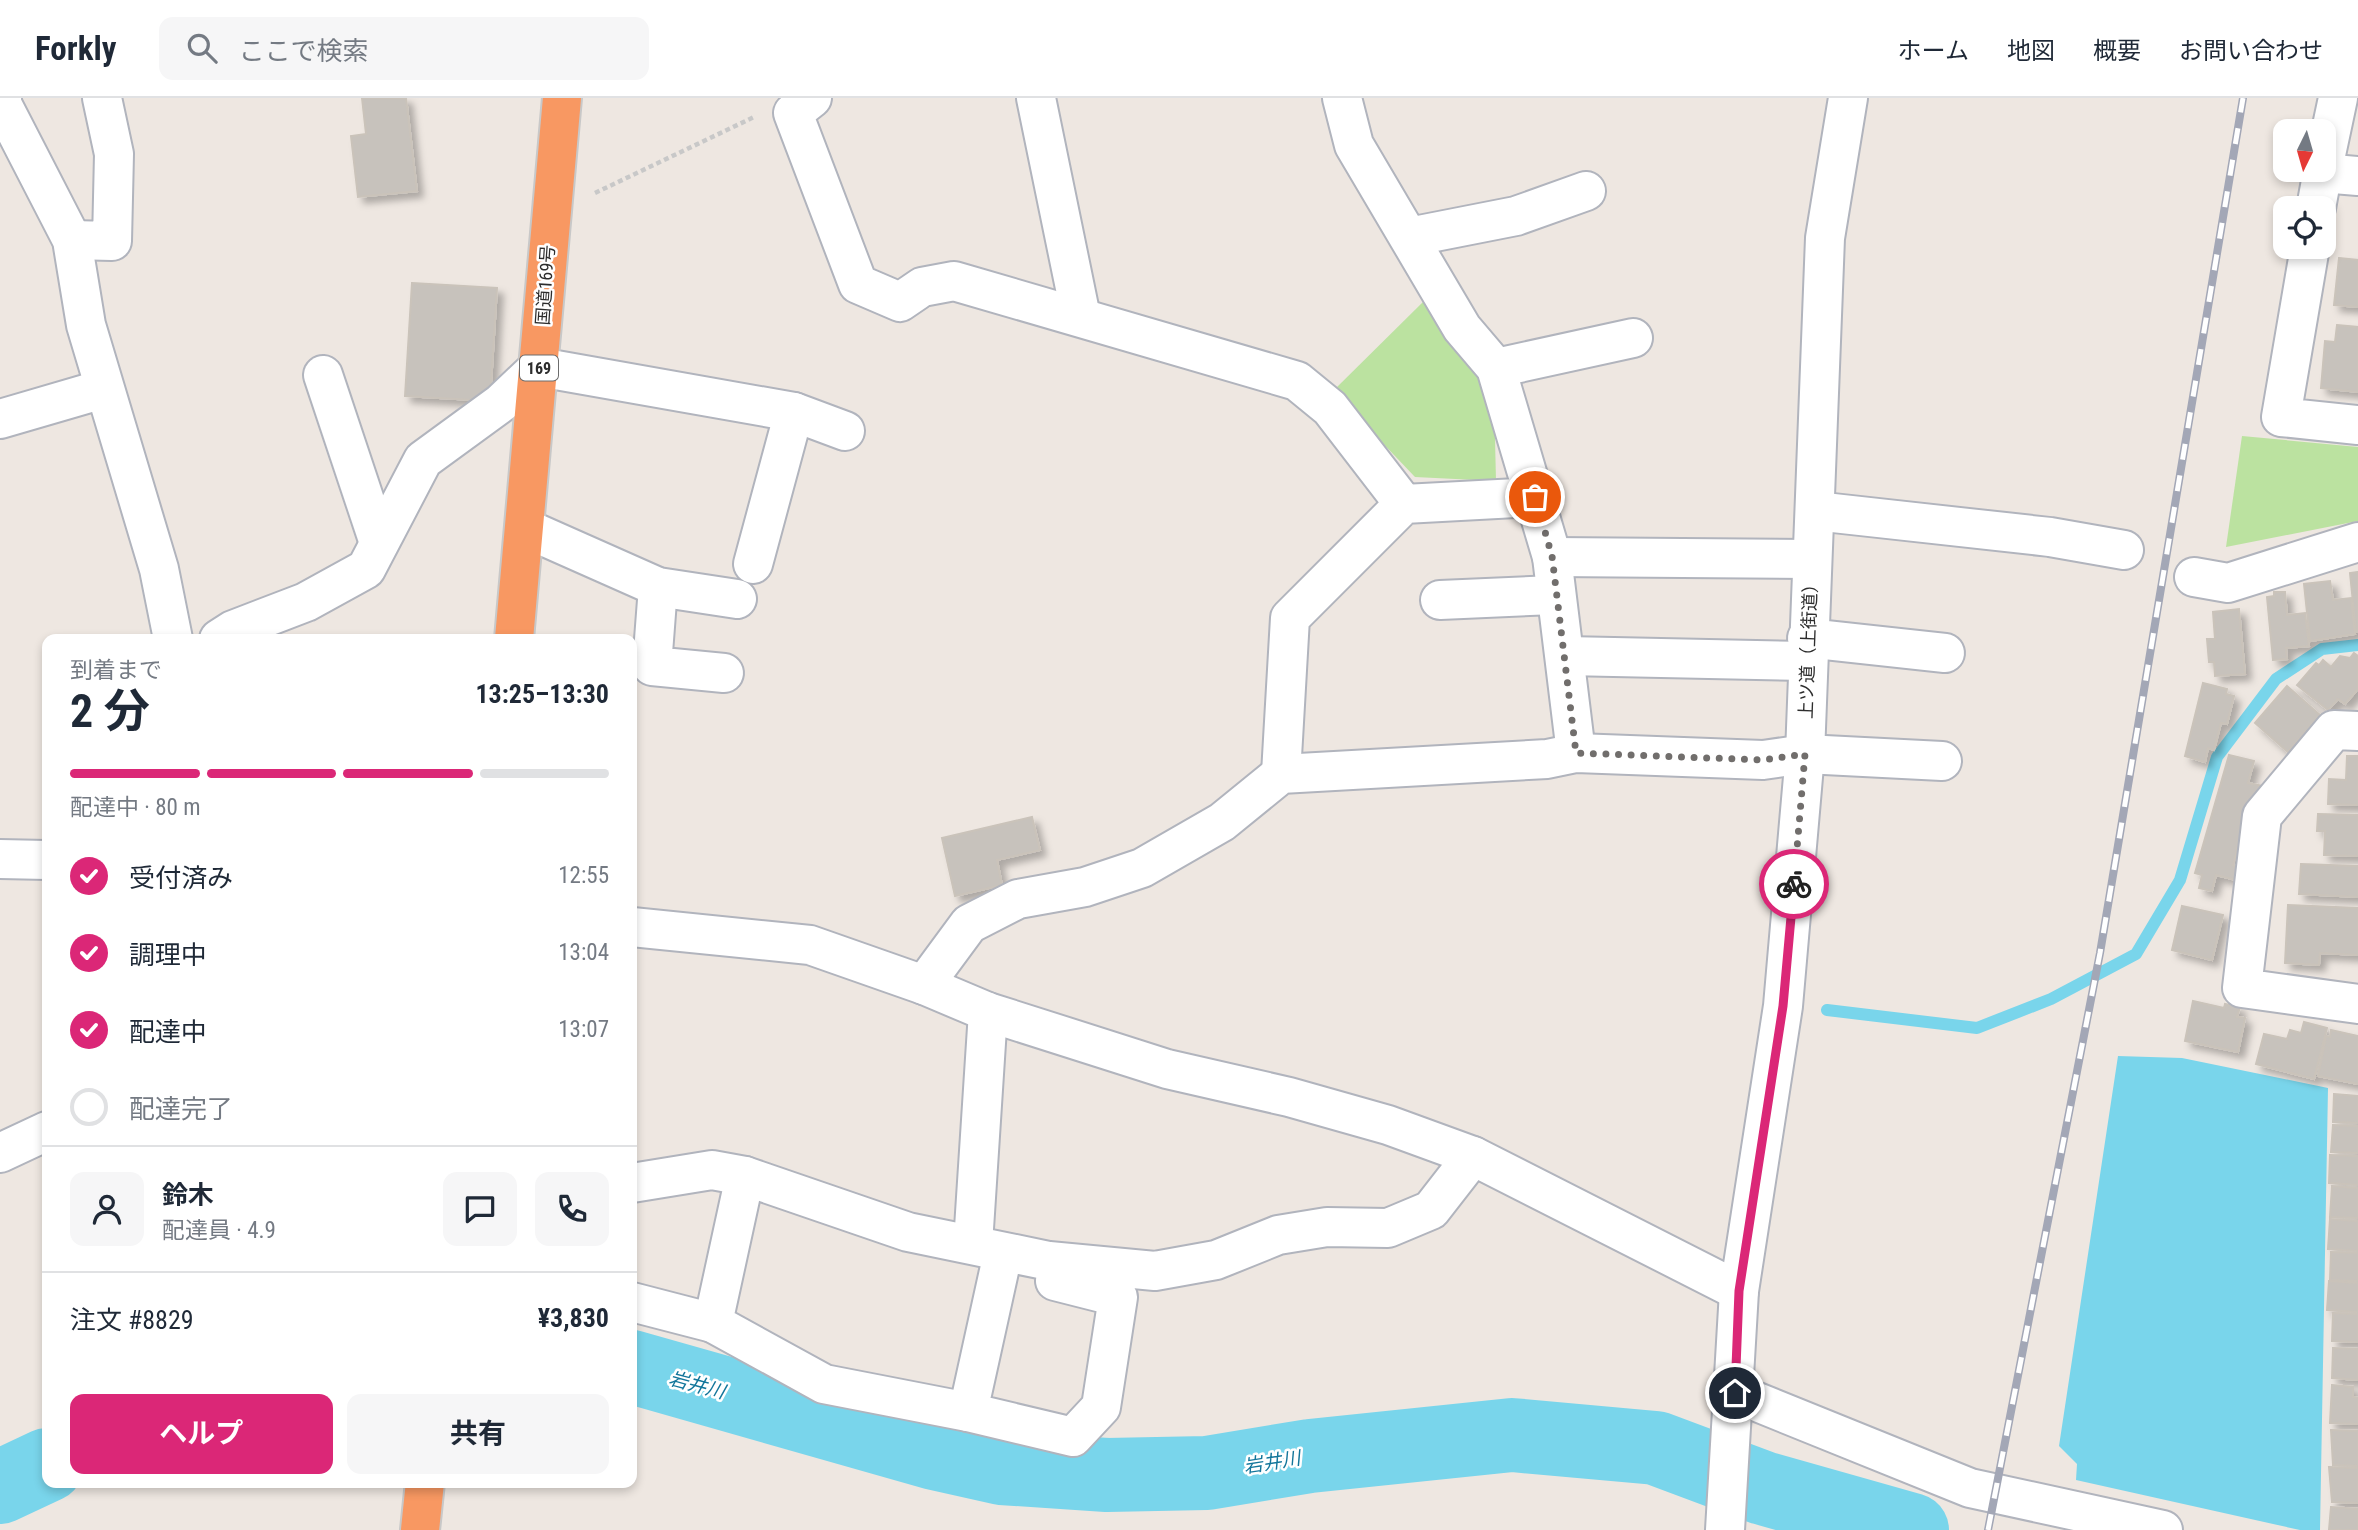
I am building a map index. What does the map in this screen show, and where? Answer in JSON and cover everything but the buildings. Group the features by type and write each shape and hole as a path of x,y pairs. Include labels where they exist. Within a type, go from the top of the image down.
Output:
{"highway":[{"name":"国道169号","path":"514,634 562,98"},
{"path":"420,1530 424,1488"}],"street":[{"path":"2,98 2,104 72,240 86,325 159,569 172,634"},
{"path":"72,240 112,241 114,154 102,98"},
{"path":"1036,98 1080,317"},
{"path":"1342,98 1354,145 1462,328 1496,368 1552,556 1554,595 1566,656 1576,753"},
{"name":"上ツ道（上街道）","path":"1725,1530 1739,1291 1783,1006 1805,754 1825,238 1848,98"},
{"path":"2336,119 2338,98"},
{"path":"803,105 858,284 900,302 922,287 954,281 1297,382 1330,408 1404,504"},
{"path":"1409,237 1516,216 1586,191"},
{"path":"2308,259 2281,416 2358,425"},
{"path":"1496,368 1633,338"},
{"path":"227,634 306,602 366,569 423,460 501,403 539,367 793,412 845,431"},
{"path":"323,375 379,543"},
{"path":"0,419 103,389"},
{"path":"753,564 793,412"},
{"path":"1281,774 1290,618 1404,504 1535,497"},
{"path":"1815,511 2050,537 2124,550"},
{"path":"525,528 658,587 737,599"},
{"path":"2194,577 2228,583 2358,542"},
{"path":"1552,556 1811,559"},
{"path":"658,587 652,666 724,673"},
{"path":"1440,600 1554,595"},
{"path":"1566,656 1807,649 1945,653"},
{"path":"2358,732 2334,730 2262,816 2242,988 2358,1004"},
{"path":"924,985 969,924 1018,899 1085,887 1142,868 1222,822 1281,774 1547,759 1576,753 1763,760 1805,754 1942,761"},
{"path":"3,864 42,860"},
{"path":"637,928 810,945 924,985 988,1012 1167,1069 1289,1097 1388,1125 1473,1156 1739,1291"},
{"path":"968,1412 988,1248 988,1012"},
{"path":"0,1153 42,1133"},
{"path":"637,1182 712,1170 745,1176 908,1232 1049,1261 1155,1271 1216,1259 1278,1235 1327,1227 1388,1228 1431,1210 1473,1156"},
{"path":"713,1323 745,1176"},
{"path":"637,1303 713,1323 824,1384 968,1412 1073,1437 1101,1407 1118,1297 1051,1280 1049,1261"},
{"path":"1735,1393 1970,1488 2163,1530"}],"path":[{"path":"550,215 778,106 803,105"}],"green space":[{"path":"1424,301 1494,397 1496,481 1415,477 1333,391"},
{"path":"2242,436 2358,447 2358,521 2226,547"}],"water":[{"path":"2118,1056 2182,1058 2328,1088 2320,1530 2300,1530 2076,1480 2077,1464 2059,1446"}],"waterway":[{"path":"1827,1010 1977,1028 2051,999 2136,954 2180,880 2217,757 2276,679 2322,649 2358,645"},
{"name":"岩井川","path":"637,1368 934,1453 1001,1468 1107,1475 1207,1473 1310,1456 1512,1435 1656,1448 1763,1488 1912,1530"},
{"name":"岩井川","path":"0,1487 42,1467"}],"railway":[{"path":"1988,1530 2100,953 2243,98"}],"way so far":[{"path":"1535,497 1552,556 1554,595 1566,656 1576,753 1763,760 1805,754 1794,884"}],"route":[{"path":"1735,1393 1739,1291 1783,1006 1794,884"}]}
